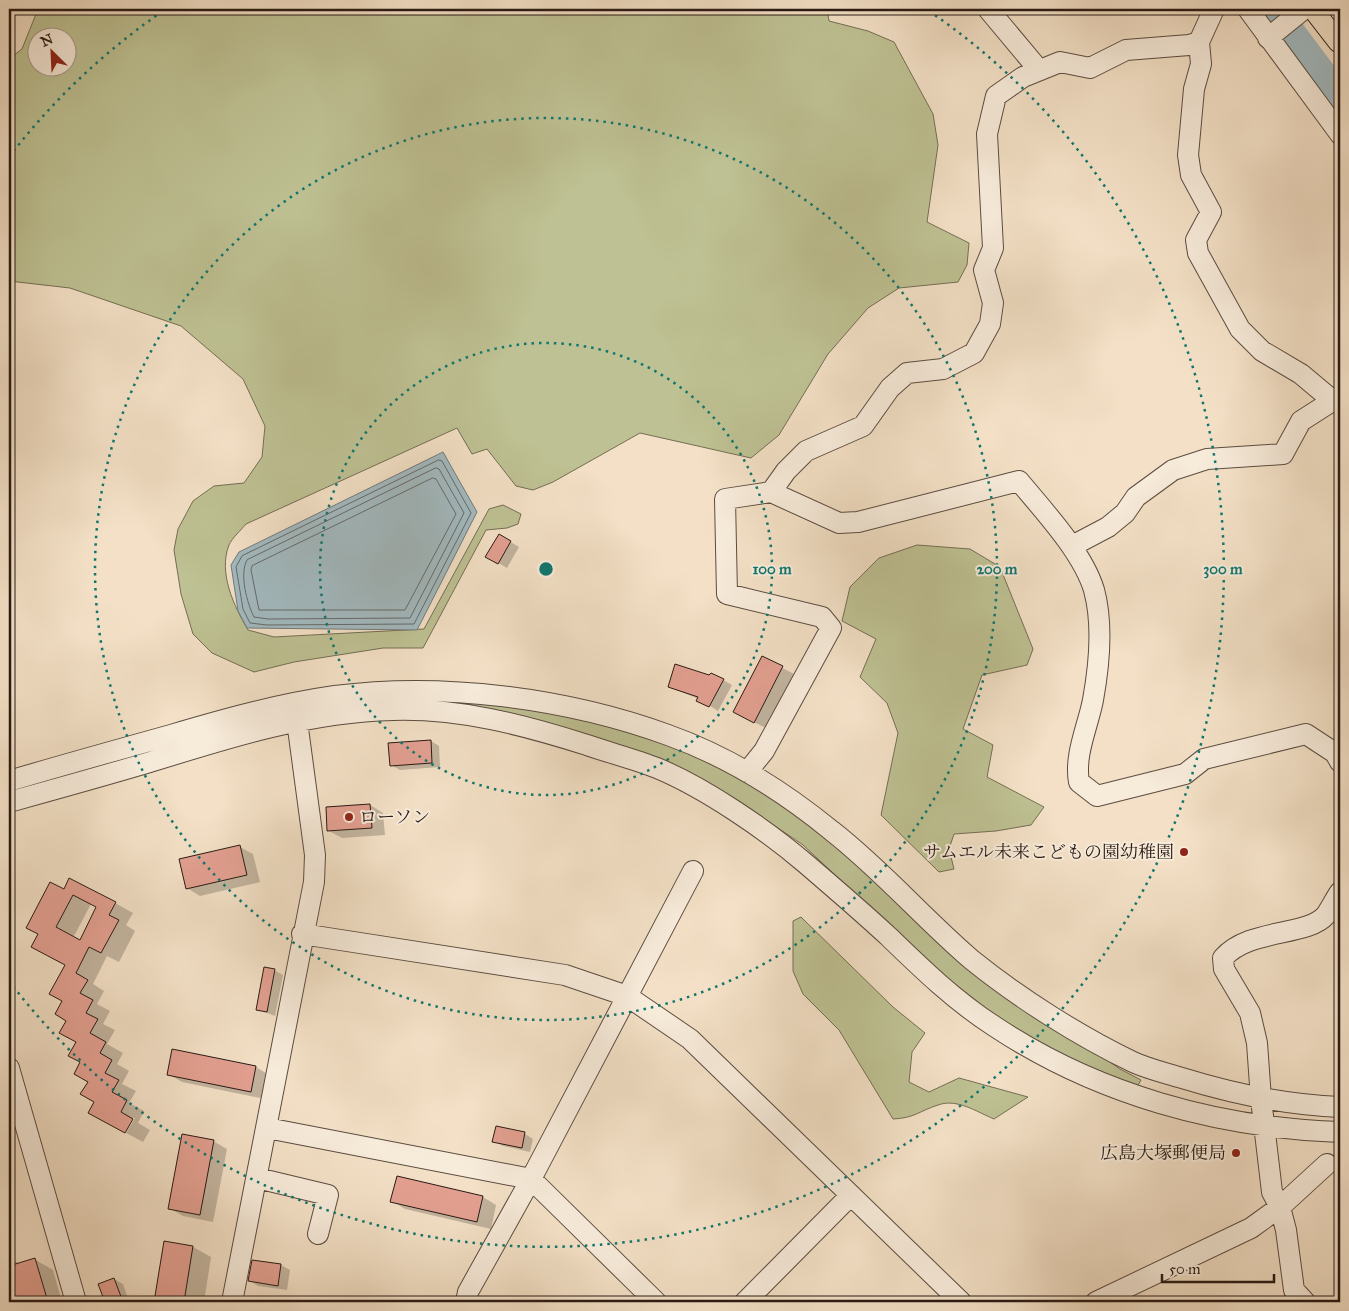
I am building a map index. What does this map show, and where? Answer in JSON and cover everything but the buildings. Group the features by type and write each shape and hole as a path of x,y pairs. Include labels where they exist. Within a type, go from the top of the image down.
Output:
{"main road":[{"path":"1306,10 1340,40"}],"street":[{"path":"988,9 1039,70"},
{"path":"1072,546 1108,527 1125,513 1136,497 1173,470 1206,460 1283,454 1301,421 1336,398 1262,351 1240,329 1198,253 1196,240 1211,212 1191,175 1188,155 1194,89 1200,64 1199,42 1214,9"},
{"path":"1248,9 1270,36 1340,134"},
{"path":"1270,36 1306,10"},
{"path":"771,492 786,471 806,451 863,426 890,388 907,373 943,369 974,353 990,324 993,303 984,270 993,248 987,134 996,96 1023,77 1060,62 1090,68 1126,50 1189,45 1199,42"},
{"path":"747,772 764,751 830,628 822,617 727,594 725,498 771,492 838,523 858,522 1019,481 1072,546 1094,589 1100,620 1093,699 1077,769 1079,782 1097,796 1185,774 1204,759 1306,734 1338,756"},
{"path":"9,781 234,717 278,706 337,696 405,690 456,692 531,701 612,717 669,735 747,772 834,832 973,960 1019,994 1069,1026 1136,1063 1224,1090 1261,1098 1305,1106 1340,1107"},
{"path":"9,802 243,733 297,720 343,713 395,710 452,712 532,728 659,769 701,791 753,824 801,860 884,932 935,981 992,1025 1058,1065 1128,1094 1197,1113 1265,1126 1340,1132"},
{"path":"232,1302 267,1128 302,934 314,882 315,855 297,720"},
{"path":"466,1302 468,1292 531,1179 693,871"},
{"path":"1305,1302 1294,1290 1286,1230 1280,1207 1272,1192 1261,1098 1258,1042 1250,1013 1224,969 1223,958 1232,947 1305,926 1325,916 1340,892"},
{"path":"302,934 565,975 627,996 690,1039 961,1302"},
{"path":"9,1068 76,1302"},
{"path":"267,1128 531,1179 656,1302"},
{"path":"1096,1302 1251,1228 1280,1207 1327,1164"},
{"path":"257,1178 328,1195 318,1234"},
{"path":"745,1302 851,1195"}],"green space":[{"path":"38,9 827,9 829,21 868,31 894,42 933,114 938,145 927,222 969,243 967,265 958,282 899,288 868,308 828,354 779,435 751,458 640,433 553,482 533,490 516,486 487,449 472,454 457,428 246,524 230,542 226,556 226,578 233,600 248,630 274,637 424,629 489,509 503,505 521,514 518,524 507,528 486,530 423,648 383,648 294,662 254,672 212,653 193,634 181,594 174,550 178,529 193,501 214,486 244,483 262,457 265,426 243,379 181,326 70,288 9,281 9,59 22,49 28,34 28,78 78,78 78,28 30,28"},
{"path":"917,545 970,549 1000,567 1033,649 1027,665 982,675 963,729 993,745 987,777 1044,807 1031,825 996,831 954,834 949,849 954,869 939,872 881,815 898,733 887,703 860,677 876,639 842,621 850,587 879,558"},
{"path":"430,697 506,705 582,718 656,739 726,769 790,808 1087,1046 1120,1069 1141,1080 1137,1087 1068,1061 1006,1024 937,970 803,845 753,811 709,785"},
{"path":"801,917 893,1007 925,1033 912,1052 909,1082 929,1092 959,1078 1028,1097 994,1119 967,1107 945,1103 912,1116 893,1119 839,1030 803,994 793,971 793,921"}],"water":[{"path":"443,452 477,512 417,630 247,628 238,611 231,565 239,552"}],"waterway":[{"path":"1274,9 1340,97"}],"tram line":[{"path":"1326,9 1340,28"},
{"path":"1337,9 1340,13"}],"place":[{"name":"ローソン","path":"349,817"},
{"name":"サムエル未来こどもの園幼稚園","path":"1184,852"},
{"name":"広島大塚郵便局","path":"1236,1153"}]}
